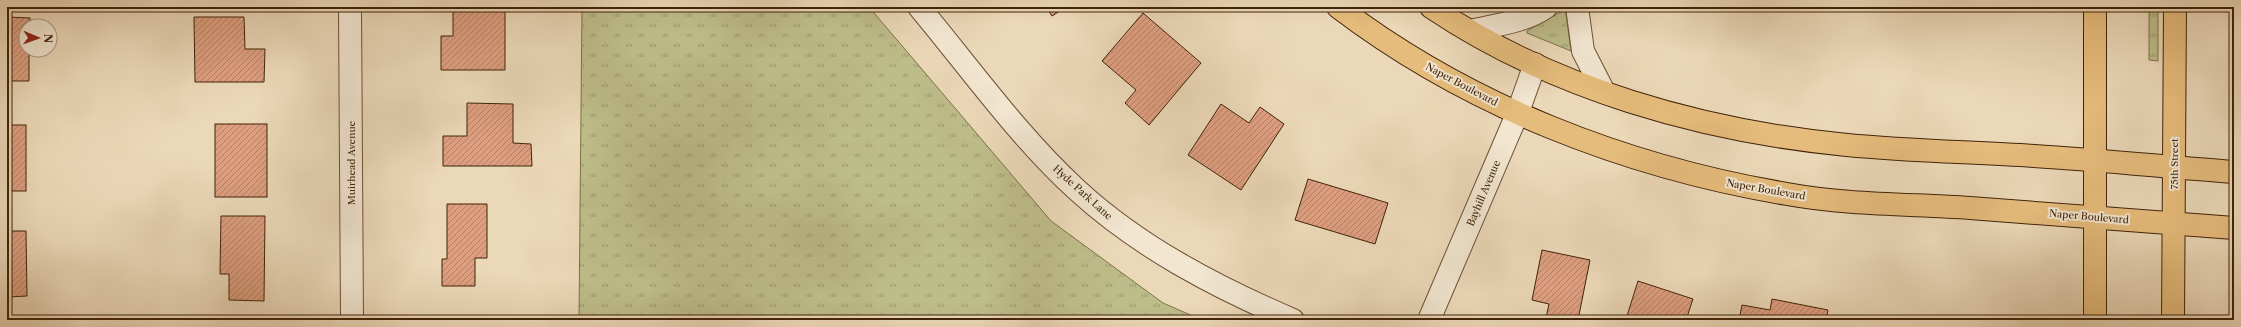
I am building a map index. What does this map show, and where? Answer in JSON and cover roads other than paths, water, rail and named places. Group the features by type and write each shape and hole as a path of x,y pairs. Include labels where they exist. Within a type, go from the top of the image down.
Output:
{"main road":[{"name":"Naper Boulevard","path":"1338,7 1373,33 1455,82 1518,112 1585,142 1692,175 1790,195 2095,216 2234,228"},
{"path":"1431,7 1470,31 1535,64 1604,92 1692,120 1824,142 1854,145 2095,160 2234,172"},
{"path":"2095,7 2095,320"},
{"name":"75th Street","path":"2173,320 2175,7"}],"street":[{"name":"Muirhead Avenue","path":"350,7 352,320"},
{"name":"Hyde Park Lane","path":"919,7 1038,150 1077,190 1124,229 1181,266 1259,306 1293,320"},
{"path":"1470,31 1517,20 1539,12 1546,7"},
{"path":"1577,7 1583,51 1604,92"},
{"name":"Bayhill Avenue","path":"1429,320 1518,112 1535,64"}]}
